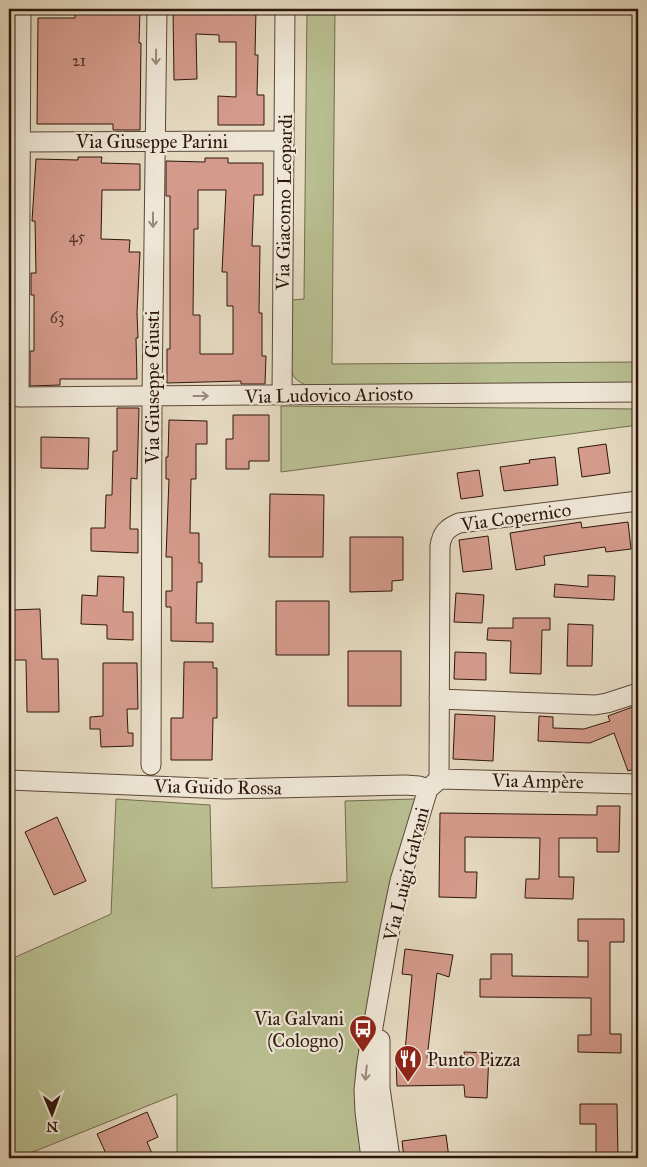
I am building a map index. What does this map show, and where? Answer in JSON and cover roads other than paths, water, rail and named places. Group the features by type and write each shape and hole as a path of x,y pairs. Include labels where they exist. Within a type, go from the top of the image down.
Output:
{"street":[{"path":"20,142 21,9"},
{"name":"Via Giuseppe Giusti","path":"151,764 156,9"},
{"name":"Via Giacomo Leopardi","path":"282,395 285,9"},
{"name":"Via Giuseppe Parini","path":"20,142 284,141"},
{"name":"Via Ludovico Ariosto","path":"20,142 19,398 638,392"},
{"name":"Via Copernico","path":"433,784 439,699 440,546 442,535 449,527 459,524 638,501"},
{"path":"439,699 595,705 607,704 638,693"},
{"name":"Via Guido Rossa","path":"9,780 226,789 418,786 433,784"},
{"name":"Via Ampère","path":"433,784 638,784"},
{"name":"Via Luigi Galvani","path":"371,1158 364,1090 367,1062 382,973 404,864 433,784"},
{"name":"Via Luigi Galvani","path":"382,973 380,1088 390,1158"}],"place":[{"name":"Via Galvani (Cologno)","path":"363,1053"},
{"name":"Punto Pizza","path":"408,1083"}]}
